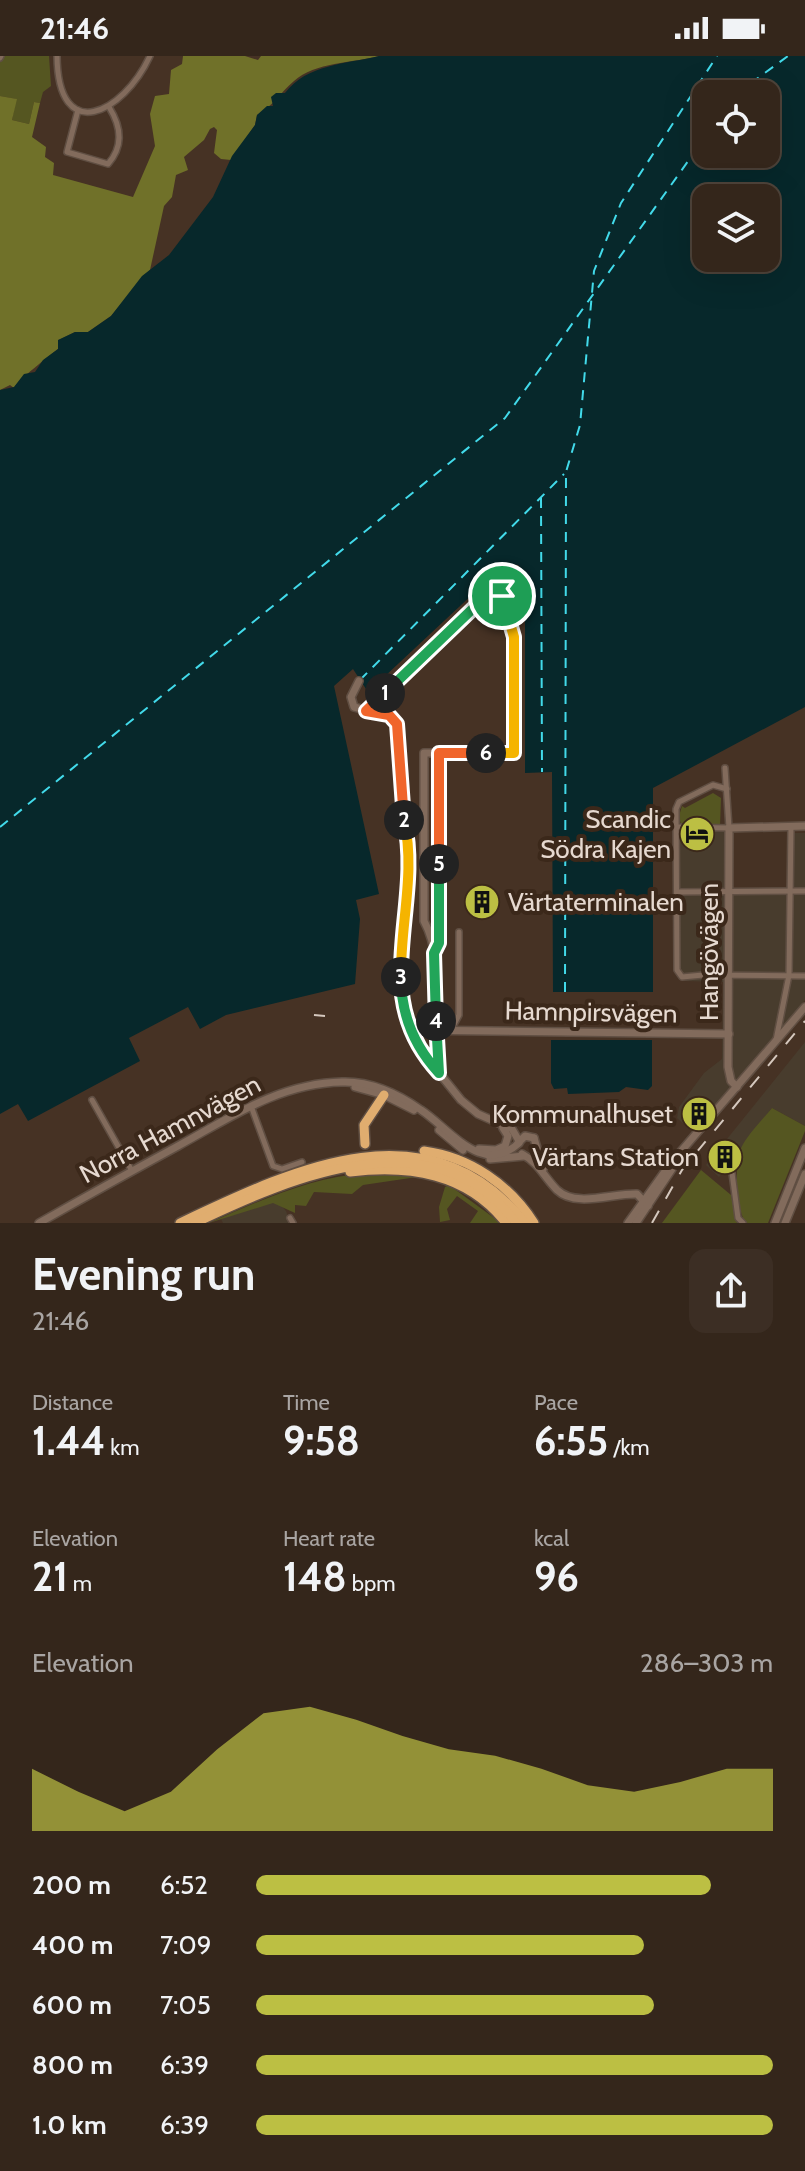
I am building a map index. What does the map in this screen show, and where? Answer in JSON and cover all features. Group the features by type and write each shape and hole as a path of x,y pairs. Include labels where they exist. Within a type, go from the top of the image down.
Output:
{"highway":[{"path":"365,1144 364,1125 385,1093"},
{"path":"180,1223 249,1192 310,1174 385,1154 428,1152 472,1167 509,1192 534,1223"},
{"path":"385,1154 428,1157 469,1173 496,1191 525,1223"},
{"path":"195,1223 310,1174 368,1163 421,1163 467,1180 494,1198 516,1223"},
{"path":"310,1174 368,1169 428,1172 474,1194 506,1223"}],"main road":[{"path":"366,711 486,596 498,594 507,605 514,637 514,753 424,753 424,921 432,936 434,953 439,1073"},
{"path":"359,681 351,702 357,710 394,719 399,732 401,806 407,834 407,923 400,953 401,995 416,1040 461,1100 512,1129 519,1142 519,1150 568,1197 637,1194 644,1203"},
{"path":"434,953 439,943 439,753"},
{"path":"729,828 805,826"},
{"name":"Hangövägen","path":"729,828 728,1067 731,1081 737,1087"},
{"path":"628,1223 805,1007"},
{"name":"Hamnpirsvägen","path":"411,1030 452,1028 729,1034"},
{"name":"Hamnpirsvägen","path":"416,1040 436,1030"},
{"name":"Norra Hamnvägen","path":"39,1223 251,1106 291,1089 325,1083 385,1093 420,1109 469,1149 493,1155 509,1151 519,1142"},
{"name":"Norra Hamnvägen","path":"385,1093 423,1116 471,1154 498,1160 526,1156"},
{"path":"488,1118 512,1125 534,1138 544,1171"},
{"name":"Norra Hamnvägen","path":"457,1140 482,1149 505,1146 508,1133 488,1118"},
{"path":"519,1142 525,1136 534,1138"},
{"path":"775,1223 805,1148"},
{"path":"526,1156 538,1149"},
{"path":"785,1223 805,1174"},
{"path":"636,1223 644,1203"}],"street":[{"path":"57,56 62,92 78,110"},
{"path":"78,110 109,107 131,90 150,56"},
{"path":"78,110 67,152 108,164 117,152 119,128 109,107"},
{"name":"Hangövägen","path":"725,768 729,828"},
{"path":"727,789 713,785 679,802 677,970 682,977 805,976"},
{"path":"776,1041 789,975 791,826"},
{"path":"677,827 729,828"},
{"path":"677,892 805,891"},
{"path":"452,1028 459,1015 459,932"},
{"path":"92,1100 132,1171"},
{"path":"251,1106 273,1166 282,1169 302,1162"},
{"path":"732,1173 738,1218 743,1223"}],"shaded area":[{"path":"4,56 49,56 51,86 43,92 40,103 34,102 29,124 12,120 16,99 0,96 0,61"},
{"path":"183,56 245,56 258,60 261,56 379,56 323,67 303,75 257,115 255,125 231,160 221,159 214,153 217,130 214,127 210,129 204,140 184,157 188,170 176,175 172,197 164,206 150,270 111,316 88,332 75,332 59,340 58,349 14,388 10,385 0,390 0,96 17,99 12,120 29,124 34,102 40,103 32,137 46,147 45,157 54,163 53,175 133,197 155,146 150,114 155,96 169,94 171,70 182,64"},
{"path":"713,793 721,798 720,826 681,825 679,816 682,806 685,808"},
{"path":"673,830 725,830 725,887 735,889 787,887 788,833 805,833 805,1000 695,1134 677,1118 679,1107 704,1073 722,1059 723,982 683,981 674,970"},
{"path":"805,1042 805,1126 772,1108 719,1177 706,1165"},
{"path":"772,1108 805,1126 805,1131 768,1223 746,1223 738,1198 739,1155 747,1138"},
{"path":"701,1170 731,1195 737,1223 662,1223"},
{"path":"368,1173 424,1176 363,1185 352,1194 314,1192 306,1206 295,1205 295,1213 273,1203 209,1223 306,1185"},
{"path":"449,1185 501,1223 470,1223 478,1211 457,1196 447,1209 450,1220 440,1222 439,1207 445,1187"},
{"path":"273,1196 286,1211 290,1223 223,1223 221,1219"}],"water":[{"path":"379,56 805,56 805,707 653,788 653,992 553,992 552,772 525,773 525,573 518,565 505,564 368,692 353,669 334,686 379,894 356,900 360,919 355,984 226,1015 200,1029 188,1007 129,1038 140,1061 28,1121 18,1104 0,1114 0,390 14,387 24,374 35,372 43,360 58,349 58,340 75,332 88,332 111,316 142,276 169,255 213,197 232,156 255,125 257,115 267,106 273,106 271,97 276,93 285,93 304,76"},
{"path":"551,1040 652,1040 652,1086 648,1090 626,1087 619,1092 568,1094 567,1088 554,1089 551,1083"}],"ferry route":[{"path":"565,992 566,472 580,425 594,271 621,203 717,56"},
{"path":"755,80 788,56"},
{"path":"0,827 505,418 692,156"},
{"path":"360,680 564,474"},
{"path":"541,498 542,772"}],"railway":[{"path":"314,1015 325,1016"},
{"path":"652,1223 682,1170 805,1021"}],"place":[{"name":"Scandic Södra Kajen","path":"697,834"},
{"name":"Värtaterminalen","path":"482,902"},
{"name":"Kommunalhuset","path":"699,1114"},
{"name":"Värtans Station","path":"725,1157"}],"route":[{"path":"491,593 502,596 514,637 514,753 439,753 439,943 434,953 439,1073 416,1040 401,995 400,953 407,923 407,834 398,770 399,732 389,715 366,711 486,596 491,593"}]}
